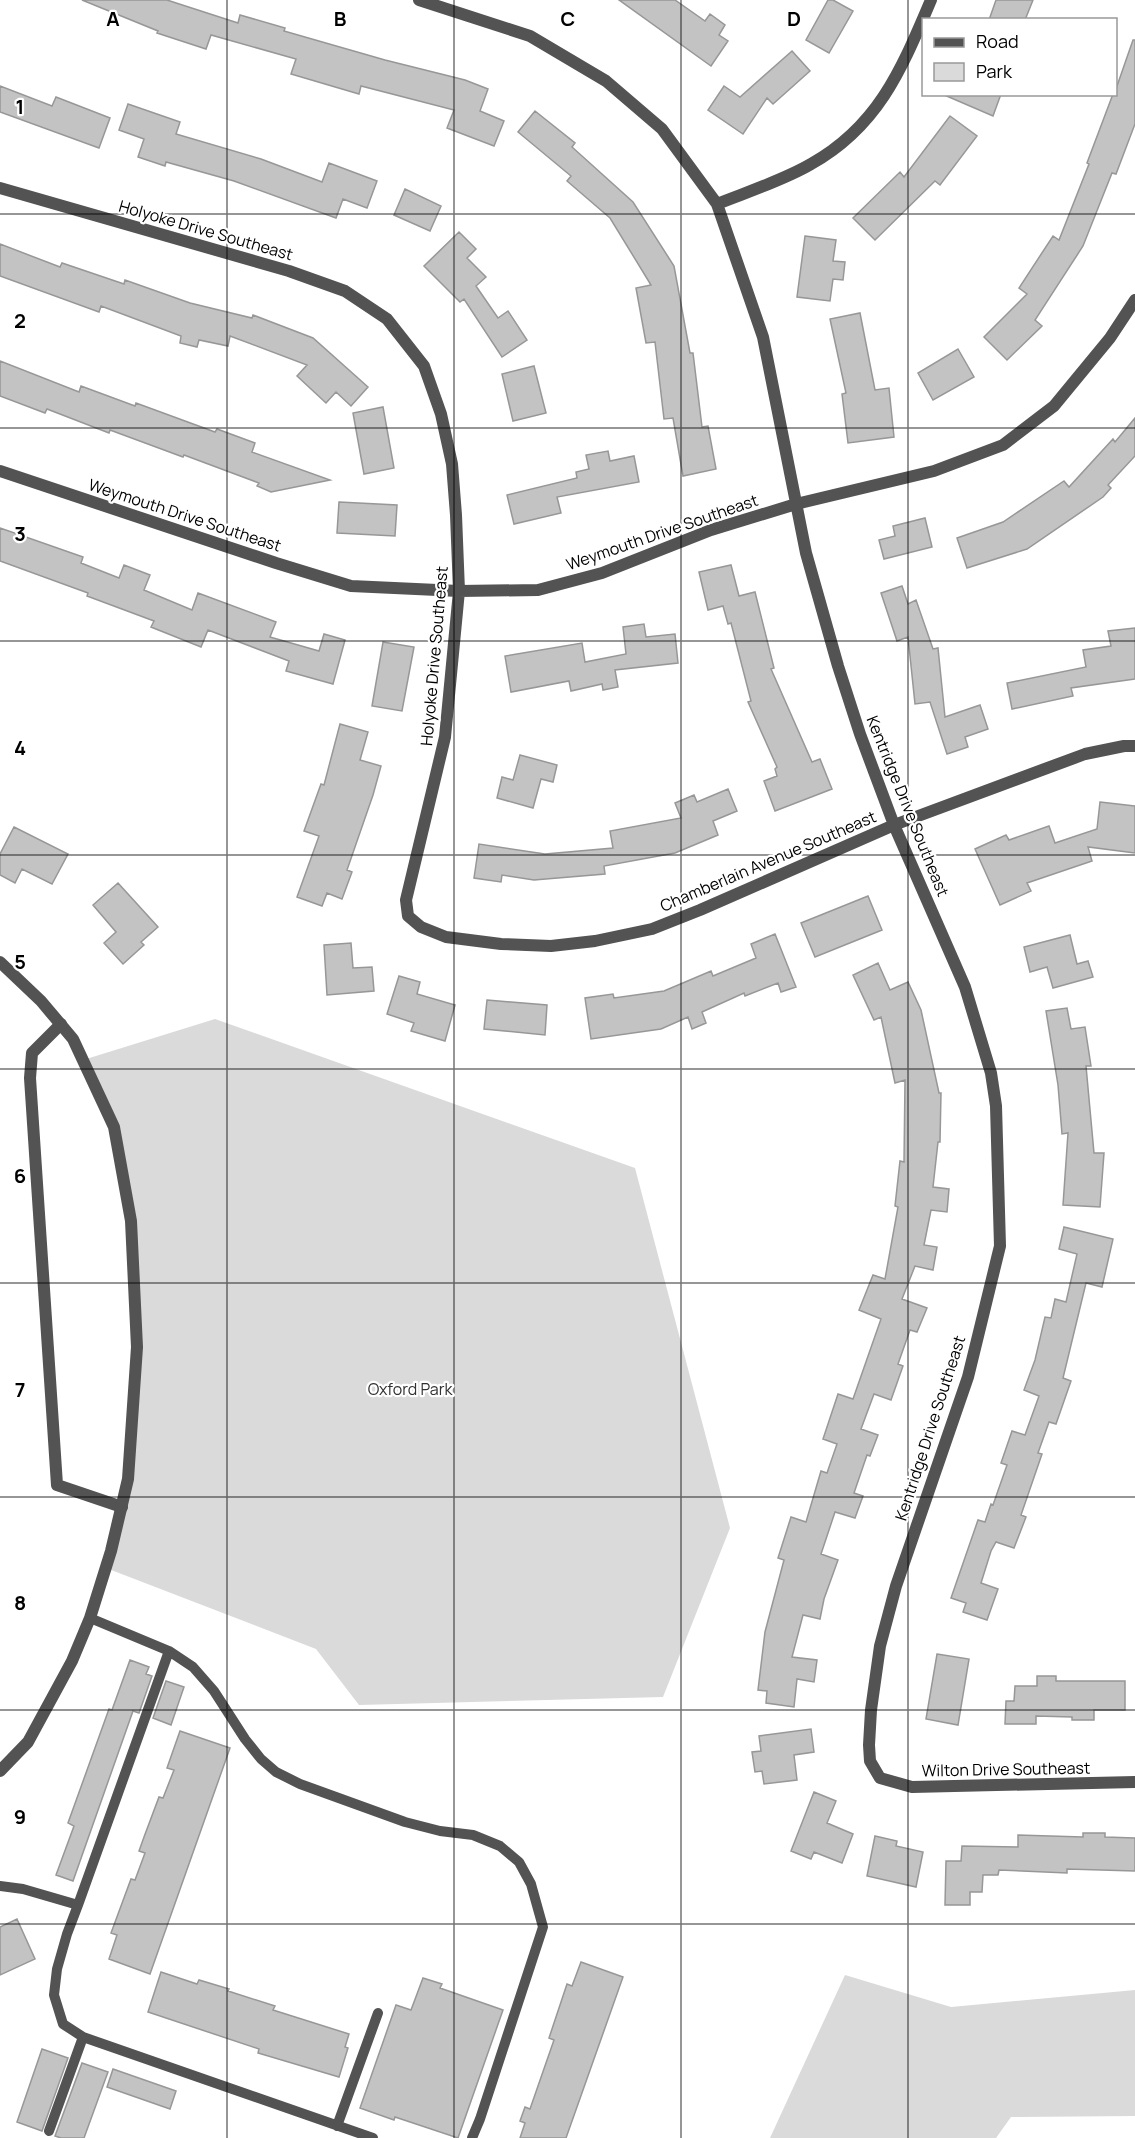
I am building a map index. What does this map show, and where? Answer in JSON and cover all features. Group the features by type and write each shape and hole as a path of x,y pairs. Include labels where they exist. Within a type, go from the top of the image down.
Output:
{"street":[{"name":"Kentridge Drive Southeast","path":"419,0 530,36 606,81 662,129 717,204 762,337 806,553 838,666 860,734 894,825 965,987 991,1073 996,1106 1000,1246 968,1377 896,1586 880,1646 871,1710 869,1745 870,1761 880,1778"},
{"path":"923,18 931,0"},
{"path":"717,204 810,165 843,143 890,89 922,21"},
{"name":"Holyoke Drive Southeast","path":"0,188 289,271 345,291 387,319 424,366 441,414 452,464 458,537 459,591 446,737 406,900 408,916"},
{"name":"Weymouth Drive Southeast","path":"0,471 351,586 459,591 538,590 602,573 711,530 796,504 934,471 1003,445 1054,406 1110,338 1135,300"},
{"name":"Chamberlain Avenue Southeast","path":"408,916 421,927 446,937 501,944 551,946 595,941 652,929 894,825 1085,754 1135,746"},
{"path":"0,962 41,1001 73,1039 114,1127 131,1221 137,1347 128,1479 111,1551 90,1618 72,1661 28,1742 0,1771"},
{"path":"61,1024 32,1053 30,1078 57,1485 122,1507"},
{"name":"Wilton Drive Southeast","path":"880,1778 912,1787 1135,1782"}],"lane":[{"path":"90,1618 169,1651 193,1667 214,1691 250,1746 276,1772 300,1784 405,1822 440,1831 473,1835 500,1846 519,1862 531,1884 543,1927 472,2138"},
{"path":"169,1651 57,1969 54,1995 63,2024 83,2037 373,2138"},
{"path":"0,1886 23,1889 78,1905"},
{"path":"337,2126 378,2013"},
{"path":"49,2131 83,2037"}],"green space":[{"name":"Oxford Park","path":"215,1019 635,1168 730,1528 663,1697 359,1705 316,1649 106,1568 122,1507 137,1347 131,1221 114,1127 83,1060"},
{"path":"845,1975 951,2007 1135,1990 1135,2116 1011,2117 996,2138 770,2138"}],"building":[{"path":"82,0 167,0 238,23 240,15 285,28 284,31 465,80 488,89 480,111 504,121 494,146 447,128 454,110 361,86 359,94 291,74 296,59 211,35 206,49 157,33 158,31"},
{"path":"619,0 675,0 705,21 710,14 725,25 719,35 728,41 711,66"},
{"path":"828,0 833,0 853,11 829,53 806,40"},
{"path":"996,0 1033,0 1026,18 990,18"},
{"path":"1133,40 1135,40 1135,124 1116,174 1112,173 1083,246 1035,320 1042,326 1007,360 984,337 1027,294 1019,288 1053,236 1059,240 1112,96 1117,96 1117,86"},
{"path":"792,51 810,71 773,104 767,98 743,134 708,110 724,86 740,97"},
{"path":"0,86 52,106 56,97 110,118 99,148 0,112"},
{"path":"947,96 1000,96 993,116"},
{"path":"128,104 180,122 176,134 261,159 322,182 329,163 377,181 367,208 343,199 336,218 234,181 166,162 165,166 138,157 144,139 119,130"},
{"path":"535,111 575,143 572,147 633,202 674,266 690,353 693,353 702,427 708,426 716,469 683,476 673,418 664,419 655,342 646,343 636,288 651,285 610,218 567,181 571,176 518,132"},
{"path":"950,116 977,136 940,185 935,181 875,240 853,218 900,172 904,177"},
{"path":"405,189 441,206 430,231 394,215"},
{"path":"459,232 476,249 467,258 486,277 476,286 498,318 508,311 527,340 502,357 464,299 460,302 424,266"},
{"path":"805,236 836,240 833,261 845,262 843,280 833,279 830,301 797,297"},
{"path":"0,244 60,267 62,263 124,284 125,280 190,303 252,318 253,315 313,338 368,387 351,406 336,392 326,403 297,376 307,365 230,336 228,346 199,340 197,347 180,343 181,336 101,306 99,312 0,276"},
{"path":"860,313 875,390 889,388 894,437 848,443 842,394 846,393 830,319"},
{"path":"958,349 974,377 933,400 918,373"},
{"path":"0,361 79,392 81,386 215,432 217,429 255,443 252,452 330,480 271,492 257,486 259,483 184,455 183,457 110,430 109,433 47,409 45,413 0,396"},
{"path":"534,366 546,413 513,421 502,374"},
{"path":"383,407 394,468 364,474 353,413"},
{"path":"1135,418 1135,456 1108,485 1111,488 1103,497 1027,549 967,568 957,538 1003,522 1064,481 1069,487 1113,439 1115,442"},
{"path":"608,451 610,461 634,456 639,482 557,497 561,513 514,524 507,495 577,478 576,472 589,469 586,455"},
{"path":"339,502 397,505 395,536 337,533"},
{"path":"925,518 932,547 884,559 879,540 895,536 893,526"},
{"path":"0,528 83,557 81,563 119,578 124,565 150,575 144,590 192,610 198,593 276,622 270,637 319,651 324,634 345,640 333,684 286,671 289,661 208,630 201,647 151,627 154,621 87,596 88,593 0,561"},
{"path":"731,565 739,596 755,592 774,668 771,669 812,762 820,759 832,789 775,811 764,781 777,776 775,769 777,767 748,702 751,701 731,623 728,624 723,606 708,610 699,572"},
{"path":"902,586 908,604 916,600 933,649 938,648 945,717 980,705 988,729 965,737 968,747 947,754 930,702 915,704 908,637 897,641 881,593"},
{"path":"644,624 646,637 675,634 678,663 615,670 618,687 603,690 602,684 571,691 569,681 511,692 505,656 582,643 585,662 626,654 623,627"},
{"path":"1135,628 1135,679 1071,688 1073,696 1012,709 1007,683 1086,667 1083,650 1111,646 1108,631"},
{"path":"383,642 414,647 402,711 372,706"},
{"path":"340,724 368,732 360,760 381,766 347,870 352,872 342,899 327,893 322,906 297,897 319,836 304,831 321,784 324,785"},
{"path":"520,755 557,765 553,782 541,779 533,808 497,798 502,777 513,780"},
{"path":"728,789 737,811 713,821 718,835 675,853 604,866 605,874 534,880 502,875 501,882 474,878 479,844 545,854 613,848 610,831 681,818 675,803 694,795 697,802"},
{"path":"1100,802 1135,806 1135,853 1088,847 1092,861 1027,883 1031,891 1000,905 975,849 1006,835 1009,840 1049,826 1055,843 1097,829"},
{"path":"14,827 68,854 52,884 22,869 15,883 0,875 0,854"},
{"path":"118,883 158,927 141,942 144,945 123,964 104,943 116,932 93,905"},
{"path":"868,896 882,930 815,957 801,923"},
{"path":"775,934 796,987 781,992 778,983 745,996 744,993 702,1012 706,1023 692,1029 688,1017 661,1029 591,1039 585,998 613,994 614,998 664,991 711,971 713,976 756,958 751,944"},
{"path":"1070,935 1077,964 1088,961 1093,977 1053,988 1047,967 1030,972 1024,947"},
{"path":"351,943 353,968 372,967 374,991 327,995 324,945"},
{"path":"878,963 890,990 908,982 921,1010 939,1093 941,1093 940,1142 938,1142 933,1187 949,1189 947,1212 931,1210 924,1245 937,1247 933,1270 915,1266 902,1299 927,1308 917,1332 910,1330 898,1364 903,1366 891,1400 874,1394 861,1429 878,1435 870,1456 867,1455 854,1493 863,1496 855,1518 835,1512 821,1554 838,1560 824,1599 820,1619 803,1615 792,1657 817,1660 814,1682 797,1679 794,1707 766,1703 767,1691 758,1690 765,1632 784,1560 778,1558 791,1517 806,1522 821,1471 827,1473 837,1444 823,1439 838,1394 853,1399 881,1319 859,1310 873,1275 885,1279 898,1207 895,1206 900,1161 904,1162 905,1080 895,1083 881,1017 874,1020 853,975"},
{"path":"399,976 420,982 417,994 455,1005 445,1041 411,1031 414,1023 387,1014"},
{"path":"487,1000 547,1005 545,1035 484,1029"},
{"path":"1067,1008 1071,1029 1085,1027 1091,1066 1086,1066 1094,1153 1104,1153 1100,1207 1063,1205 1068,1133 1062,1134 1058,1085 1046,1011"},
{"path":"1064,1227 1113,1239 1102,1287 1086,1283 1063,1378 1071,1381 1056,1424 1049,1422 1038,1453 1042,1454 1021,1515 1026,1517 1014,1548 996,1542 991,1551 981,1583 998,1589 987,1620 963,1612 966,1603 951,1598 978,1520 985,1522 991,1504 993,1505 1007,1465 1001,1463 1012,1431 1025,1435 1039,1396 1024,1390 1035,1360 1045,1317 1051,1318 1055,1299 1066,1302 1077,1254 1059,1249"},
{"path":"937,1654 969,1659 958,1725 926,1719"},
{"path":"130,1660 149,1667 146,1674 152,1676 139,1713 133,1711 73,1881 56,1875 74,1826 68,1823 109,1709 112,1710"},
{"path":"1037,1676 1056,1676 1056,1681 1125,1681 1125,1710 1094,1710 1094,1720 1036,1716 1036,1724 1005,1724 1006,1701 1014,1701 1015,1686 1037,1686"},
{"path":"166,1681 184,1687 171,1725 153,1718"},
{"path":"811,1729 814,1752 794,1755 797,1780 764,1784 762,1771 755,1772 752,1752 761,1751 759,1736"},
{"path":"180,1731 230,1748 150,1974 109,1959 117,1935 111,1933 131,1879 135,1880 145,1853 139,1851 159,1797 163,1798 174,1770 167,1768"},
{"path":"814,1792 836,1801 827,1823 853,1834 842,1863 814,1852 811,1859 791,1851"},
{"path":"1083,1833 1105,1833 1105,1837 1135,1838 1135,1871 1067,1869 1067,1873 999,1870 998,1875 983,1875 982,1892 970,1892 970,1905 945,1905 946,1861 961,1861 962,1846 1018,1847 1018,1835 1083,1837"},
{"path":"875,1836 897,1841 896,1846 923,1852 916,1887 867,1876"},
{"path":"17,1919 35,1959 0,1975 0,1927"},
{"path":"581,1962 623,1977 566,2138 520,2138 525,2123 520,2121 525,2107 530,2109 554,2040 549,2038 567,1984 572,1986"},
{"path":"161,1972 197,1984 199,1980 229,1989 228,1991 275,2006 273,2010 349,2034 345,2047 348,2048 339,2077 258,2053 259,2049 148,2012"},
{"path":"423,1978 442,1984 440,1988 503,2010 458,2138 360,2108 396,2005 411,2010"},
{"path":"42,2049 68,2058 42,2131 17,2122"},
{"path":"82,2063 108,2072 84,2138 61,2138 55,2136"},
{"path":"113,2069 176,2091 170,2109 107,2087"}]}
